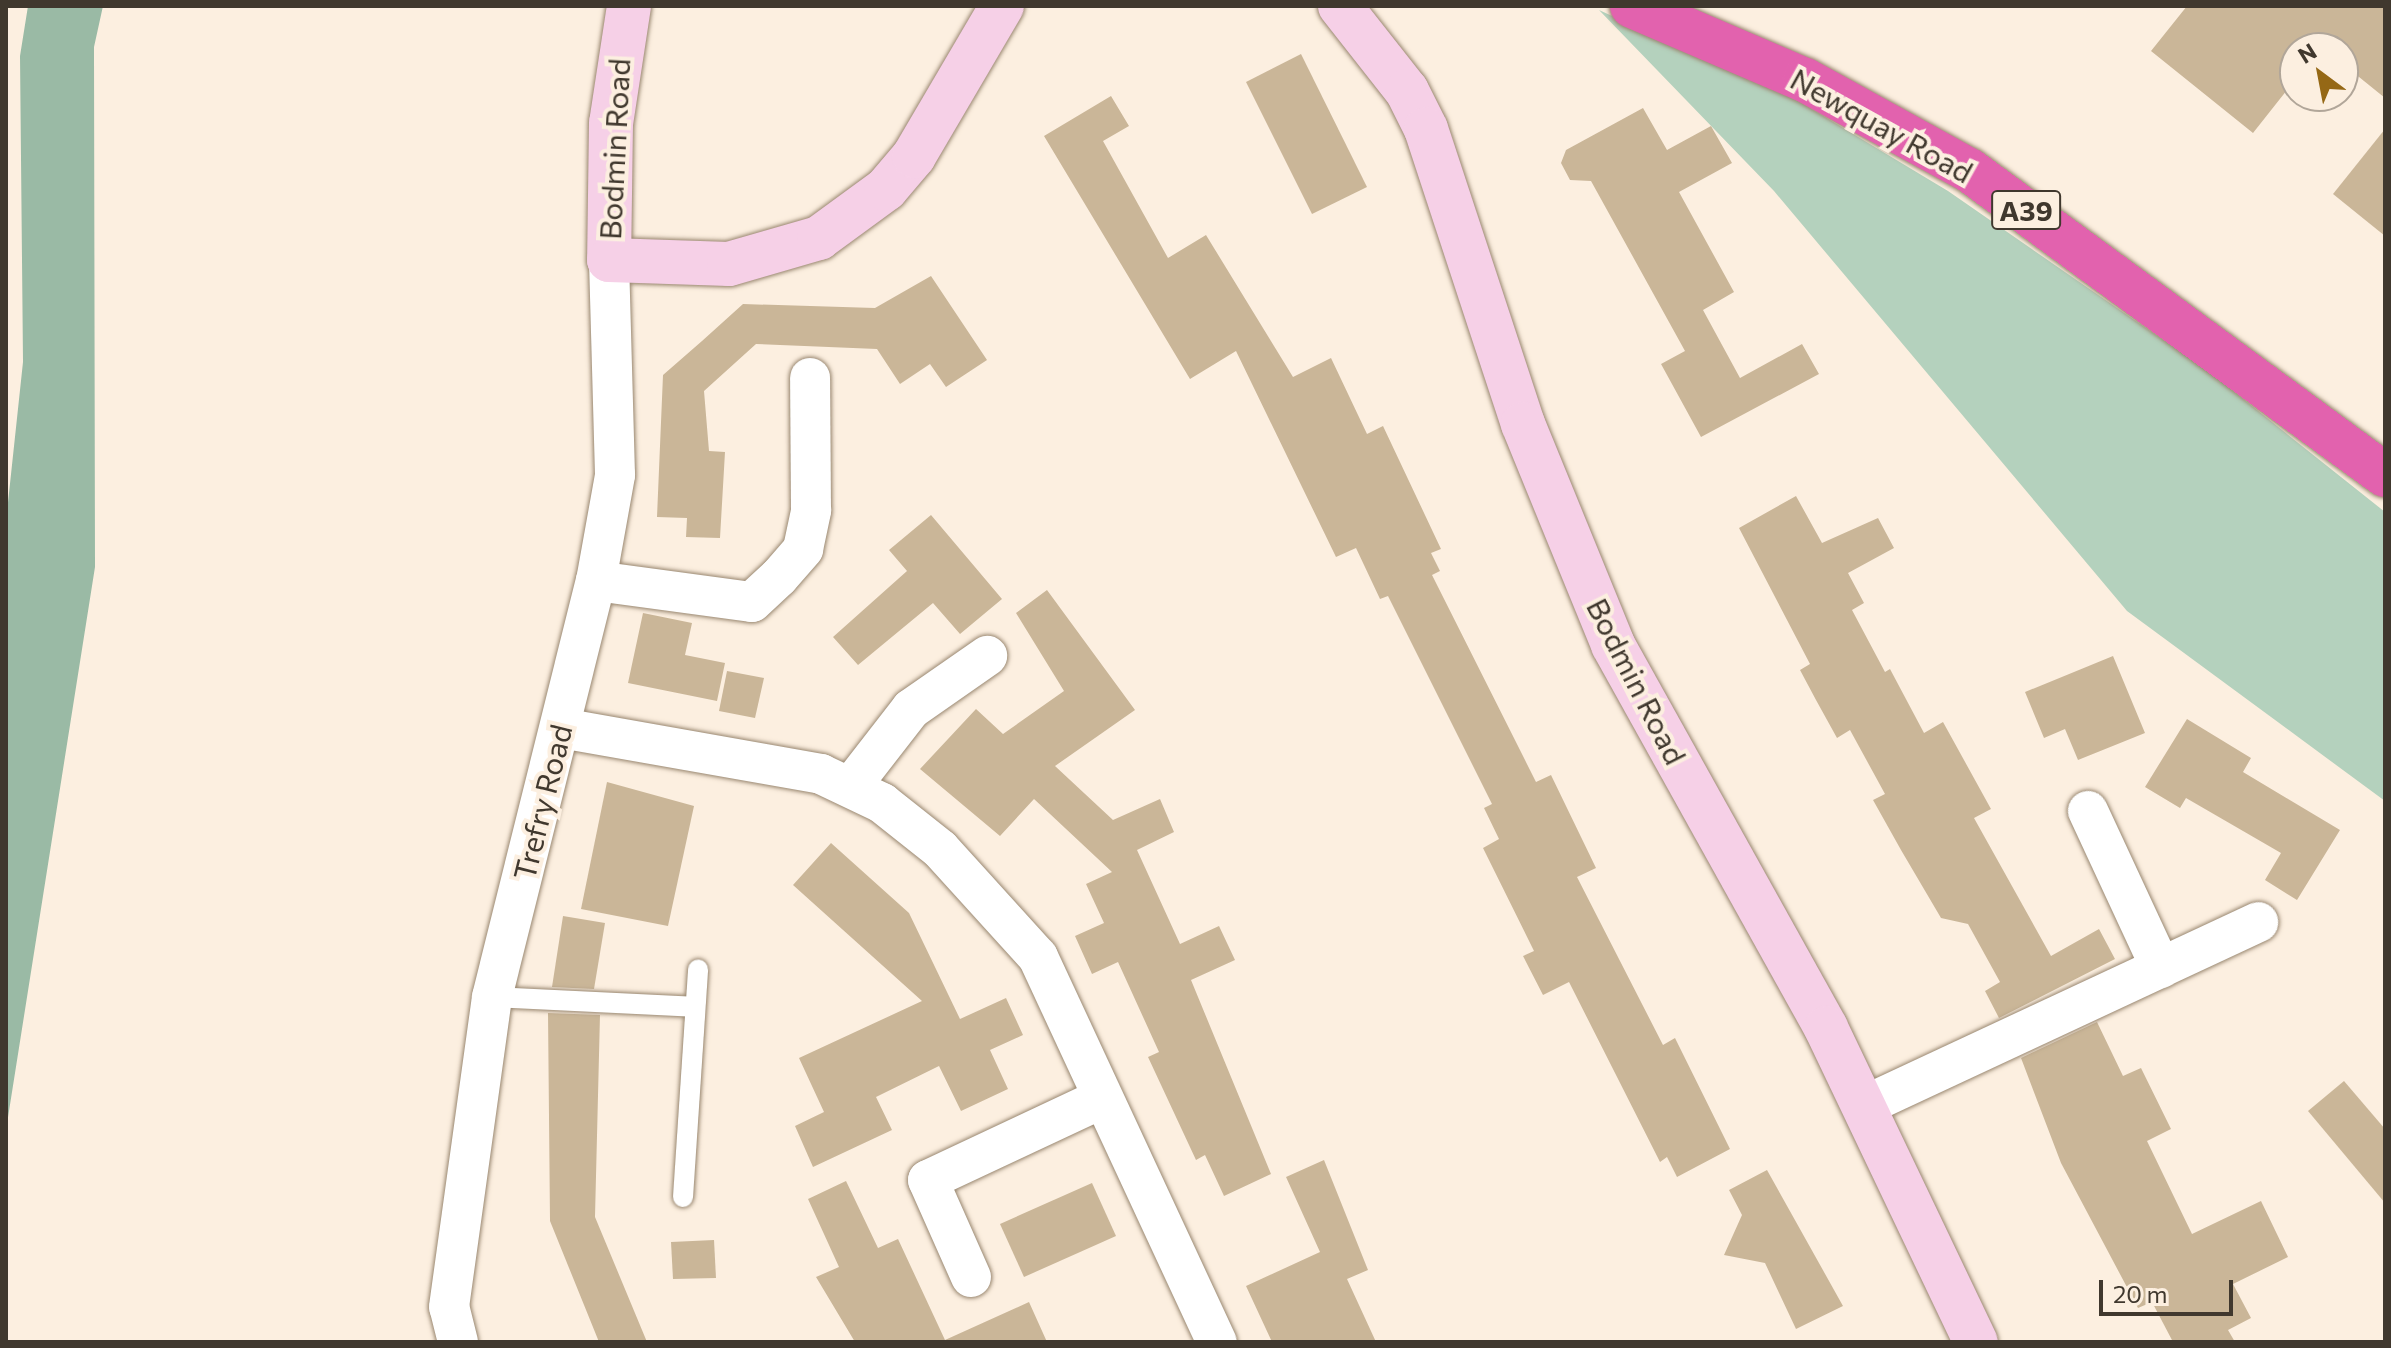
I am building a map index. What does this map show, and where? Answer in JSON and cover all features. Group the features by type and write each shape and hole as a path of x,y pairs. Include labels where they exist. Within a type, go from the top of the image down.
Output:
{"highway":[{"name":"Newquay Road","path":"1632,6 1805,80 1969,170 2385,475"}],"street":[{"name":"Bodmin Road","path":"629,6 611,123 609,260 729,264 819,238 851,219 914,156 1002,6"},
{"name":"Bodmin Road","path":"1340,6 1407,91 1426,129 1523,424 1613,645 1864,1106 1976,1342"},
{"name":"Trefry Road","path":"458,1342 449,1307 492,997 596,581 615,475 609,260"},
{"path":"596,581 752,602 779,577 803,549 811,510 810,378"},
{"path":"852,785 911,709 987,656"},
{"path":"561,728 788,766 852,785 910,822 1038,957 1101,1099 1217,1342"},
{"path":"2088,811 2161,968"},
{"path":"1864,1106 2258,922"},
{"path":"971,1277 928,1180 1101,1099"}],"lane":[{"path":"683,1197 698,969"},
{"path":"492,997 694,1007"}],"green space":[{"path":"28,6 103,6 94,47 95,567 6,1130 6,521 23,362 20,56"},
{"path":"1599,10 1800,102 1948,191 2208,371 2385,512 2385,801 2127,611 1774,191"}],"building":[{"path":"2187,6 2385,6 2385,98 2359,77 2359,32 2279,32 2279,100 2253,133 2151,51"},
{"path":"1301,54 1367,187 1312,214 1246,82"},
{"path":"1111,96 1129,126 1103,141 1168,258 1206,235 1293,377 1331,358 1367,434 1383,426 1441,549 1431,553 1440,571 1432,575 1536,782 1551,775 1596,868 1577,877 1663,1045 1675,1038 1730,1149 1677,1177 1667,1157 1660,1162 1569,982 1543,995 1523,956 1534,951 1483,848 1499,839 1484,808 1492,804 1388,596 1380,599 1356,548 1336,557 1236,351 1190,379 1044,136"},
{"path":"1643,108 1667,150 1711,126 1732,163 1679,192 1734,292 1703,310 1740,378 1802,344 1819,374 1701,437 1661,364 1685,351 1591,181 1570,180 1561,163 1566,150"},
{"path":"2385,129 2385,236 2333,194"},
{"path":"931,276 987,360 946,387 930,364 900,384 877,349 756,344 704,391 709,451 725,452 720,538 686,537 687,518 657,517 663,375 743,304 875,308"},
{"path":"1796,496 1822,543 1878,518 1894,548 1848,573 1864,603 1852,610 1885,672 1890,669 1924,733 1943,722 1991,809 1974,818 2051,956 2099,929 2115,959 1999,1018 1985,991 2000,982 1968,924 1941,918 1901,850 1873,800 1885,794 1850,730 1837,738 1816,700 1800,670 1810,664 1739,528"},
{"path":"931,515 1002,599 960,634 933,603 858,665 833,637 907,571 889,550"},
{"path":"1047,590 1135,710 1055,766 1113,820 1160,799 1174,832 1137,850 1180,944 1219,926 1235,960 1191,980 1271,1174 1224,1196 1205,1155 1196,1160 1148,1057 1159,1052 1118,962 1092,974 1075,936 1104,923 1086,884 1112,872 1034,799 1000,836 920,769 976,709 1003,734 1064,691 1016,613"},
{"path":"643,613 692,623 685,655 725,663 717,701 628,683"},
{"path":"2113,656 2145,733 2078,760 2065,729 2044,738 2025,692"},
{"path":"727,671 764,678 755,718 719,711"},
{"path":"2187,719 2251,758 2243,772 2340,830 2297,900 2265,880 2281,853 2186,798 2180,808 2145,787"},
{"path":"607,782 694,806 668,926 581,909"},
{"path":"831,843 909,913 960,1019 1006,998 1023,1035 990,1050 1008,1089 961,1111 939,1066 876,1097 892,1130 813,1167 795,1126 824,1112 799,1058 922,1001 793,885"},
{"path":"563,916 605,923 594,989 552,987"},
{"path":"548,1013 600,1015 595,1217 647,1342 599,1342 550,1221"},
{"path":"2097,1022 2123,1076 2141,1068 2171,1129 2147,1141 2192,1234 2261,1201 2288,1257 2233,1284 2251,1318 2228,1330 2235,1342 2173,1342 2152,1302 2138,1308 2061,1163 2021,1058"},
{"path":"2344,1081 2385,1129 2385,1203 2308,1111"},
{"path":"1324,1160 1368,1270 1347,1279 1376,1342 1272,1342 1246,1286 1320,1252 1286,1177"},
{"path":"1767,1170 1843,1306 1796,1329 1765,1263 1724,1255 1742,1215 1729,1190"},
{"path":"846,1181 878,1248 898,1239 945,1340 1029,1302 1047,1342 855,1342 816,1277 839,1267 808,1199"},
{"path":"1092,1183 1116,1236 1024,1277 1000,1224"},
{"path":"714,1240 716,1278 673,1279 671,1242"}]}
